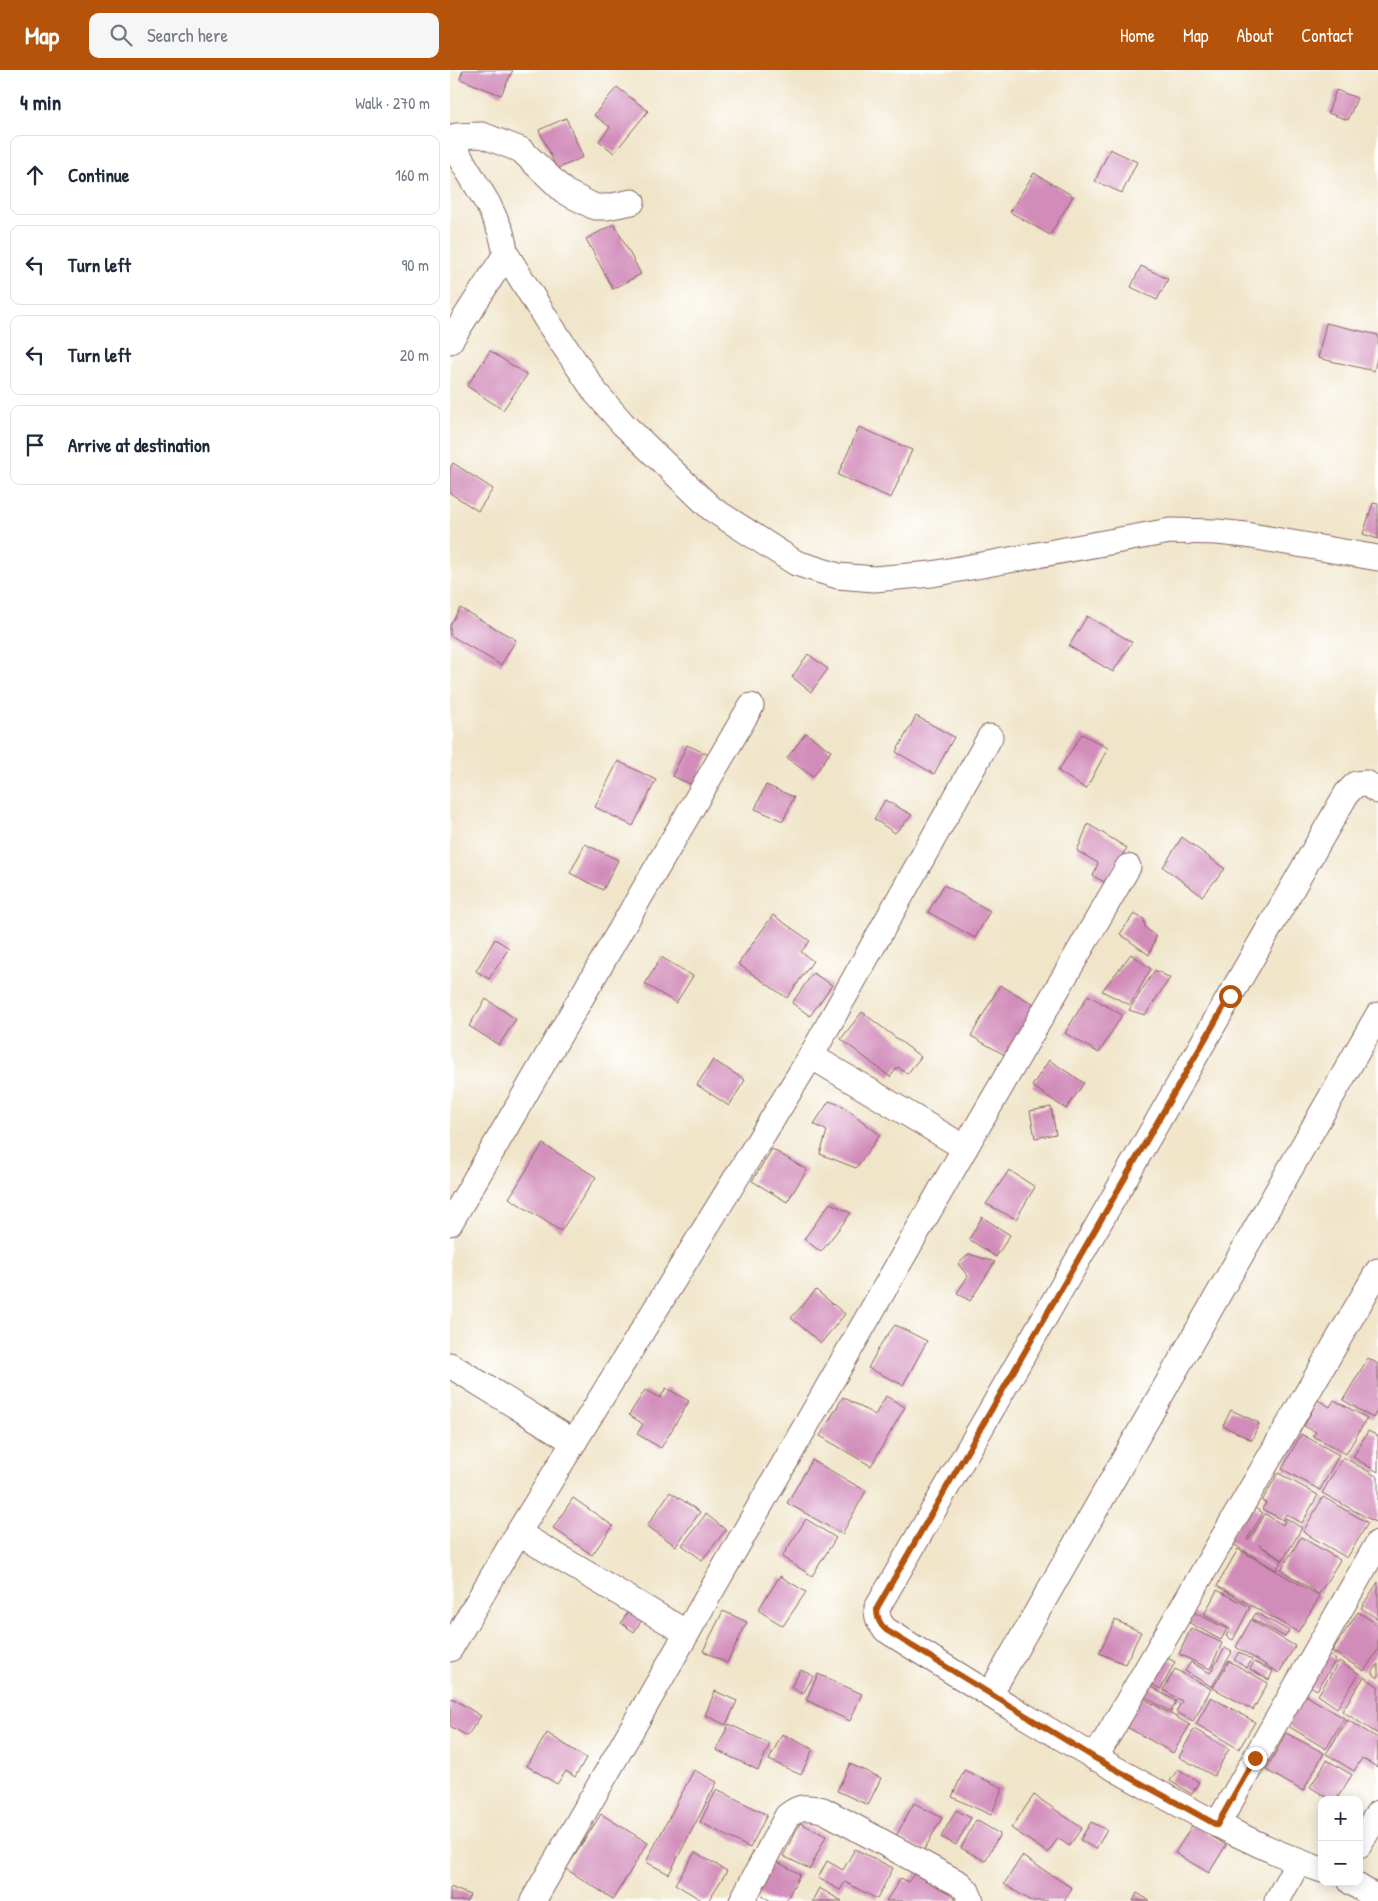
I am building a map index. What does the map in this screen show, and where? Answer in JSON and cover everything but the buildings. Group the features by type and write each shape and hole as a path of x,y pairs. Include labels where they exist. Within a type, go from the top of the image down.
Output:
{"street":[{"path":"632,202 607,207 595,206 565,192 521,150 482,135 456,136 450,141 488,204 500,232 506,254 568,353 596,393 623,424 712,509 796,563 838,576 874,579 932,574 1170,531 1246,535 1378,558"},
{"path":"450,341 506,254"},
{"path":"450,1223 751,706"},
{"path":"450,1649 518,1533 811,1056 990,737"},
{"path":"1318,1869 1298,1862 1217,1825 1095,1758 886,1630 880,1624 877,1617 877,1608 1347,792 1356,784 1366,783 1378,791"},
{"path":"532,1901 1128,867"},
{"path":"990,1694 1378,1015"},
{"path":"811,1056 965,1148"},
{"path":"1095,1758 1378,1271"},
{"path":"450,1364 574,1442"},
{"path":"518,1533 688,1633"},
{"path":"1217,1825 1378,1542"},
{"path":"742,1901 787,1816 796,1809 806,1807 823,1810 960,1884 967,1891 971,1901"},
{"path":"1361,1841 1378,1813"},
{"path":"1277,1901 1298,1862"},
{"path":"1358,1886 1378,1898"}],"route":[{"path":"1230,996 877,1608 877,1617 880,1624 886,1630 1065,1740 1217,1825 1255,1758"}]}
